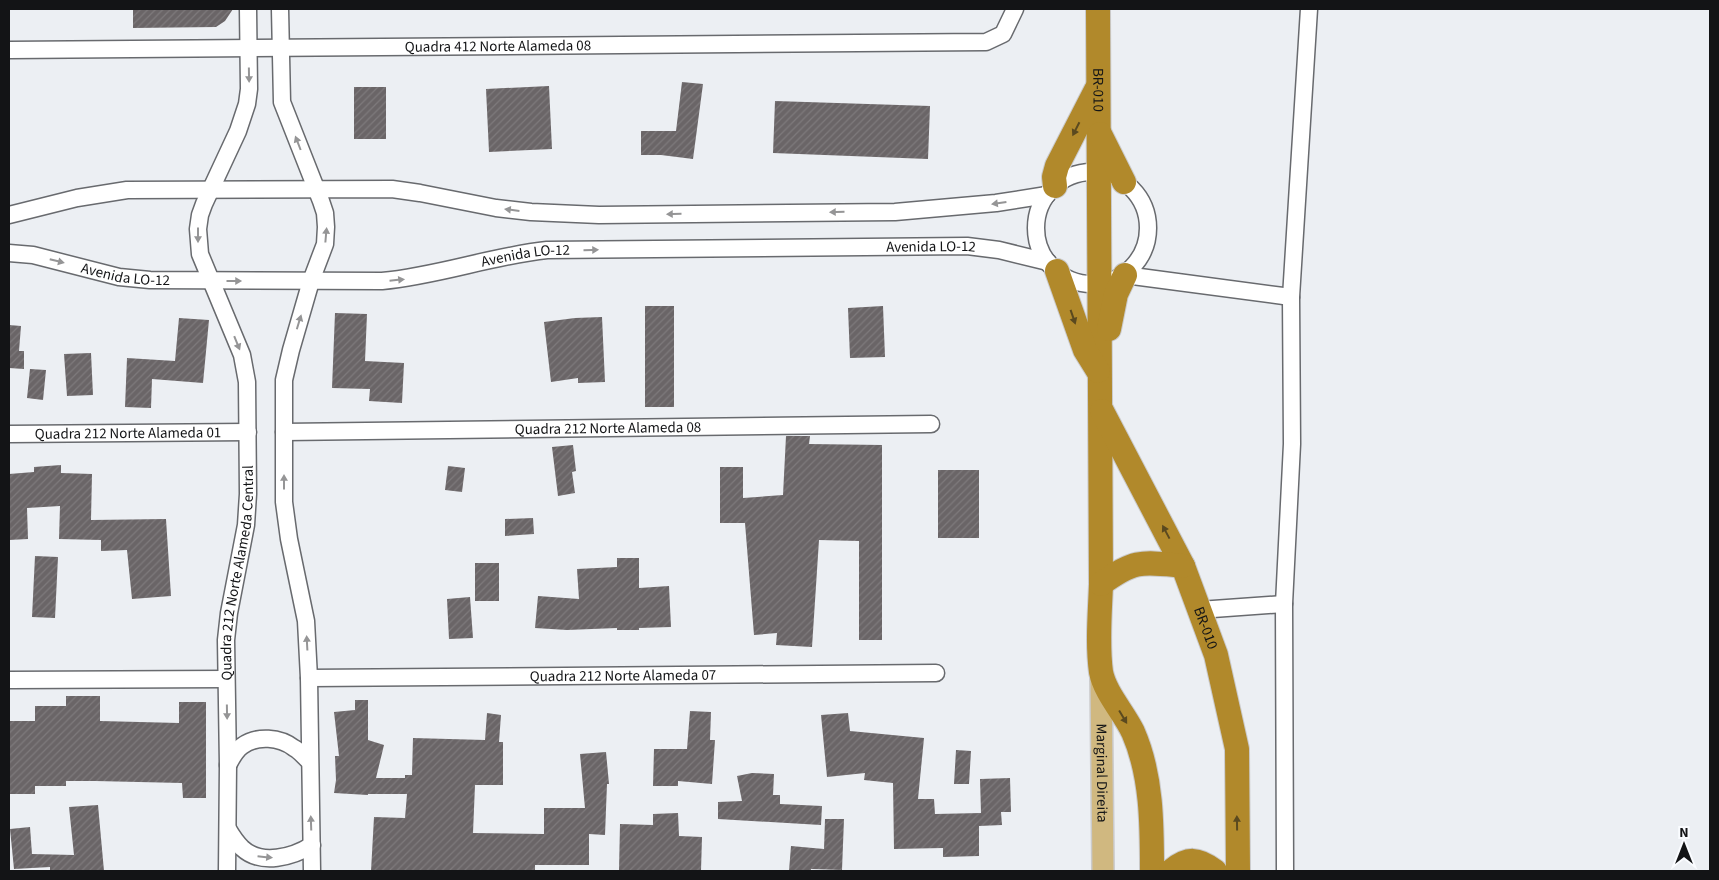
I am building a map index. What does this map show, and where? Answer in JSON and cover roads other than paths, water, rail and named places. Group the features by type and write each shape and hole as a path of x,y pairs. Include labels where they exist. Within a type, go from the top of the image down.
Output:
{"highway":[{"name":"BR-010","path":"1098,9 1101,584 1099,627 1101,673"},
{"path":"1051,190 1057,166 1098,86"},
{"path":"1098,131 1124,182"},
{"path":"1052,267 1085,350 1099,366"},
{"path":"1099,366 1106,343 1116,294 1125,275"},
{"name":"BR-010","path":"1100,406 1183,566 1216,656 1237,749 1238,871"},
{"path":"1101,584 1130,565 1146,562 1183,566"},
{"path":"1101,673 1132,732 1145,770 1152,835 1152,871"},
{"path":"1171,871 1178,865 1197,860 1215,871"}],"main road":[{"name":"Marginal Direita","path":"1101,673 1102,871"}],"street":[{"path":"212,281 203,264 198,240 200,216 242,122 248,104 250,89 248,9"},
{"path":"280,9 282,102 325,213 326,227 325,244 311,282 284,380 284,502 289,539 306,621 309,678 312,871"},
{"name":"Quadra 412 Norte Alameda 08","path":"9,50 986,42 1003,34 1015,9"},
{"path":"1285,871 1284,604 1292,444 1291,297 1309,9"},
{"path":"9,215 110,192 212,189 392,189 505,209 599,215 894,212 996,204 1051,190 1075,175 1098,172 1124,182 1134,191 1142,202 1148,219 1148,237 1142,254 1125,275"},
{"path":"1051,190 1039,211 1036,228 1039,246 1052,267"},
{"name":"Avenida LO-12","path":"9,253 33,255 119,277 150,280 382,282 409,279 508,255 547,250 967,246 999,250 1052,267 1069,279 1098,284"},
{"path":"1098,284 1125,275 1291,297"},
{"name":"Quadra 212 Norte Alameda Central","path":"212,281 242,355 247,382 248,494 246,524 229,613 226,640 227,871"},
{"name":"Quadra 212 Norte Alameda 08","path":"284,432 931,424"},
{"name":"Quadra 212 Norte Alameda 01","path":"9,434 248,432"},
{"path":"1199,610 1284,604"},
{"name":"Quadra 212 Norte Alameda 07","path":"309,678 936,673"},
{"path":"9,680 226,679"},
{"path":"228,765 235,753 243,745 262,738 273,739 294,747 309,761"},
{"path":"228,830 243,849 255,856 280,858 293,855 312,845"}]}
